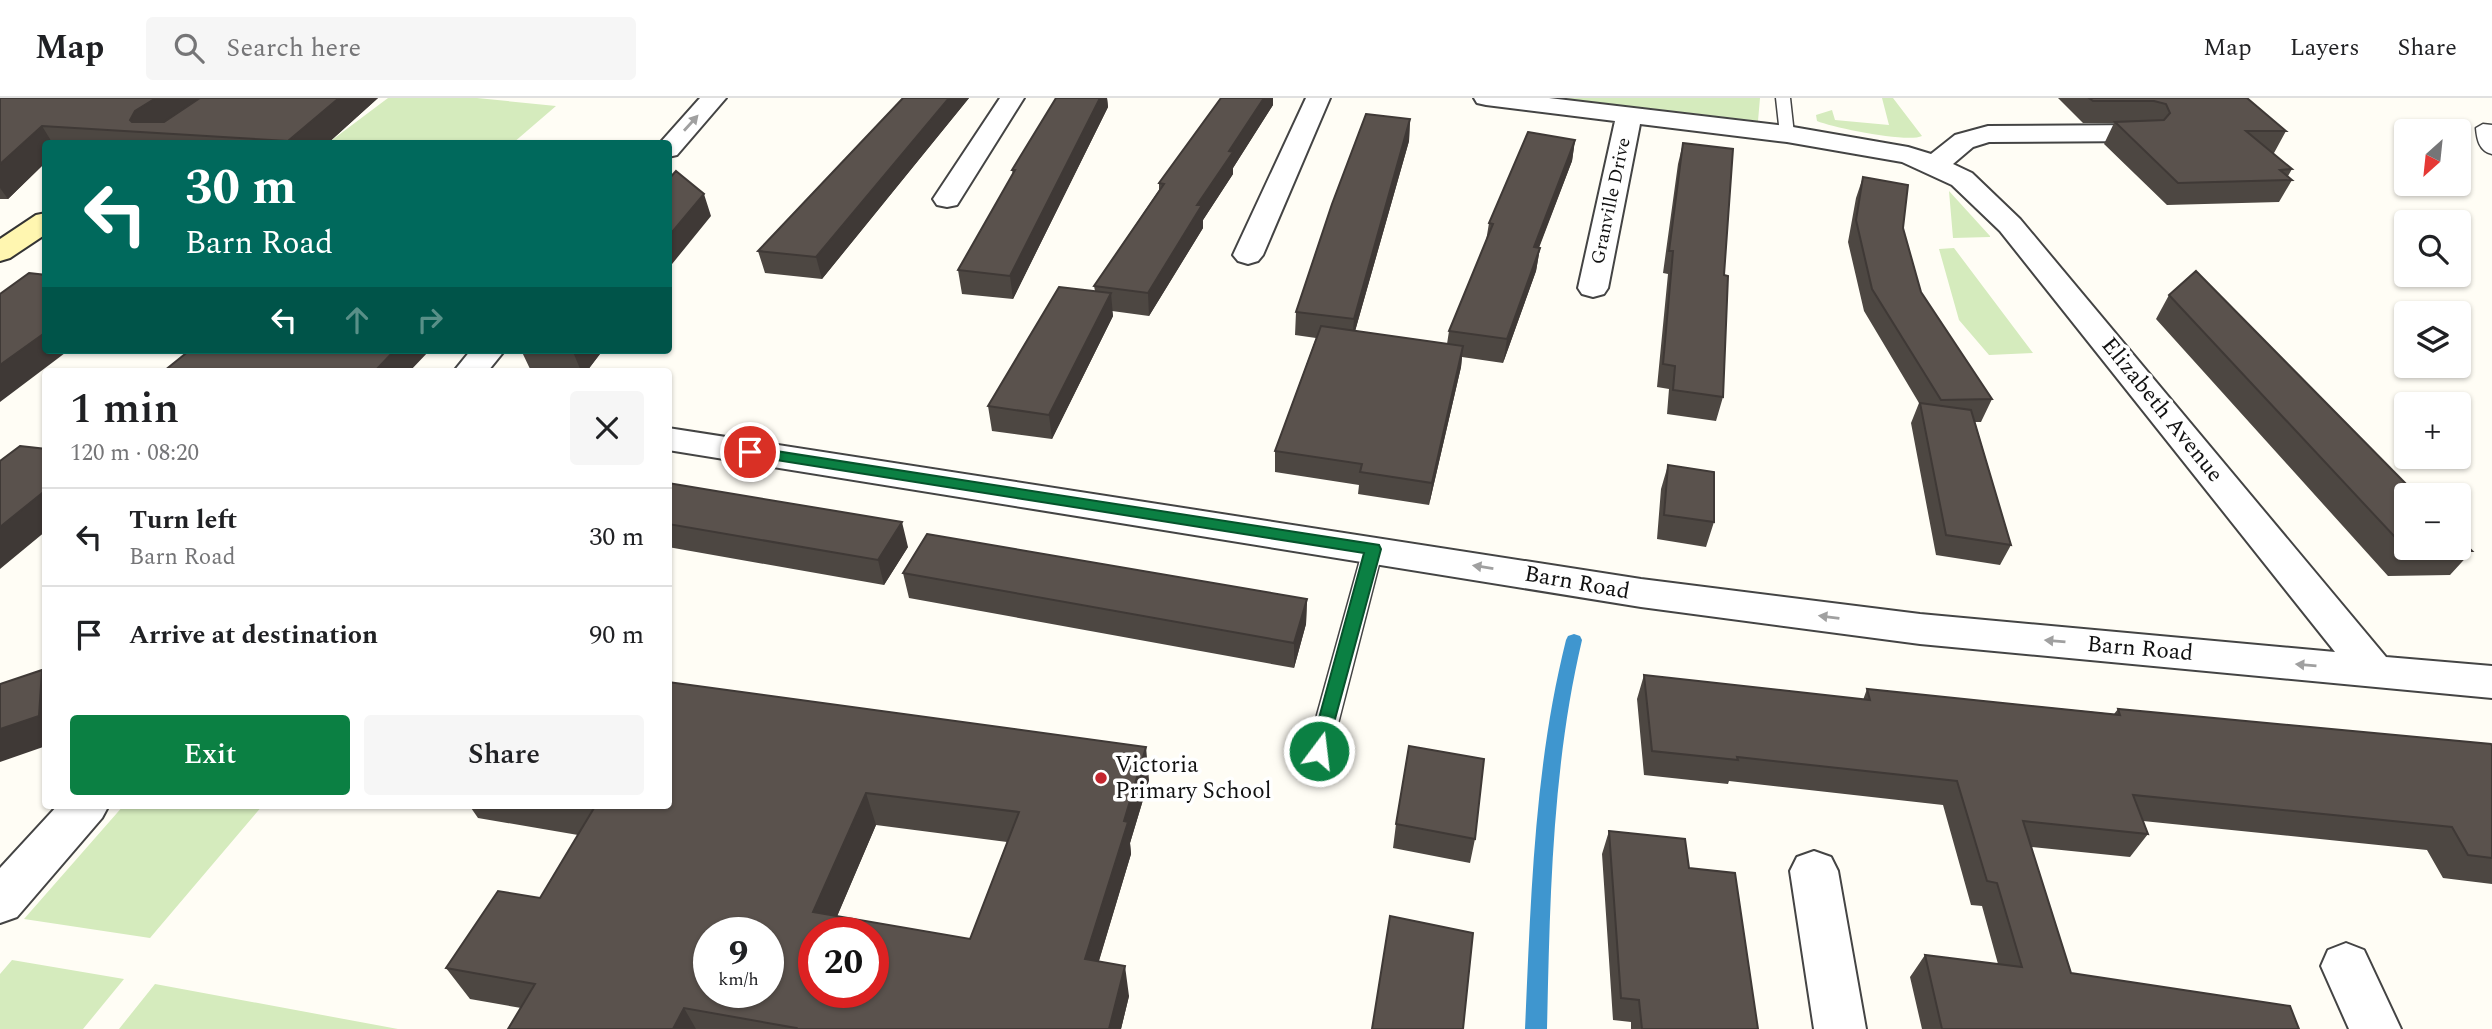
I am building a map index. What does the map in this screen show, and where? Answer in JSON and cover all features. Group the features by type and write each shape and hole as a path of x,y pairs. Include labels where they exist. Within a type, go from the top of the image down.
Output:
{"street":[{"path":"672,144 713,98"},
{"path":"947,199 1013,98"},
{"path":"1248,255 1318,98"},
{"name":"Elizabeth Avenue","path":"1486,98 1787,134 1869,147 1935,165 1962,179 2010,225 2374,671"},
{"name":"Granville Drive","path":"1592,288 1629,115"},
{"path":"1935,165 1964,141 1988,134 2144,133"},
{"path":"3,248 42,224"},
{"path":"473,368 485,354"},
{"name":"Barn Road","path":"672,440 1641,593 1920,629 2492,682"},
{"path":"0,902 82,809"},
{"path":"1814,871 1840,1029"},
{"path":"2346,966 2375,1029"}],"lane":[{"path":"1783,98 1787,134"},
{"path":"2492,129 2483,128 2484,141 2492,150"},
{"path":"1319,751 1373,549"}],"green space":[{"path":"388,98 477,98 556,106 516,140 332,140"},
{"path":"1561,98 1760,98 1758,121"},
{"path":"1882,98 1893,98 1922,136 1887,136 1817,121 1816,115 1832,110 1835,120 1889,125"},
{"path":"1949,191 1990,236 1990,237 1953,238"},
{"path":"1954,248 2033,353 1989,355 1959,320 1939,249"},
{"path":"120,809 260,809 150,938 24,919"},
{"path":"12,960 124,979 83,1029 0,1029 0,974"},
{"path":"155,984 398,1029 119,1029"}],"building":[{"path":"0,98 156,98 135,111 130,120 164,122 200,98 339,98 289,140 42,126 0,164"},
{"path":"903,98 949,98 816,257 758,251"},
{"path":"1056,98 1100,98 1010,276 958,270 1015,170 1012,170"},
{"path":"1221,98 1264,98 1229,151 1233,152 1197,205 1202,205 1148,293 1094,286 1164,184 1159,183"},
{"path":"2089,98 2247,98 2286,131 2246,131 2292,169 2280,170 2292,180 2178,183 2115,122 2164,120 2170,113 2166,104 2154,101 2093,101"},
{"path":"1366,114 1410,119 1354,319 1296,312 1332,204"},
{"path":"1528,132 1575,140 1534,247 1540,248 1507,339 1449,331 1493,224 1489,223"},
{"path":"1683,143 1733,149 1724,275 1728,276 1723,397 1673,390 1675,366 1663,364 1673,251 1669,251"},
{"path":"676,171 704,194 672,232 672,176"},
{"path":"1863,177 1908,185 1903,228 1921,292 1992,399 1941,400 1872,289 1856,220"},
{"path":"2196,271 2405,483 2394,483 2394,536 2169,295"},
{"path":"29,273 42,275 42,335 0,365 0,294"},
{"path":"1059,287 1111,293 1049,415 988,406"},
{"path":"1321,326 1463,346 1432,483 1360,472 1362,464 1275,451"},
{"path":"185,354 391,354 378,368 168,368"},
{"path":"1920,403 1971,410 2011,545 1946,535"},
{"path":"20,446 42,449 42,493 0,527 0,461"},
{"path":"1668,465 1714,472 1714,522 1664,515"},
{"path":"672,484 902,522 878,560 672,525"},
{"path":"927,534 1307,599 1294,643 903,573"},
{"path":"42,670 39,716 0,729 0,684"},
{"path":"1644,675 1870,700 1867,689 2120,715 2118,709 2491,744 2492,858 2468,855 2452,827 2133,795 2148,834 2023,821 2071,973 2290,1006 2299,1029 1942,1029 1925,955 2022,967 1997,883 1987,881 1957,781 1737,757 1738,760 1652,751"},
{"path":"672,683 1146,747 1124,821 1128,822 1085,959 1125,966 1109,1029 795,1029 684,1008 673,1029 508,1029 535,984 446,968 498,891 540,898 593,809 672,809","holes":["866,793 1019,812 970,939 889,925 889,1008 798,1008 798,917 842,917 813,912"]},
{"path":"1409,746 1484,759 1475,839 1396,824"},
{"path":"1609,831 1685,839 1689,868 1735,873 1758,1029 1642,1029 1639,1000 1621,998"},
{"path":"1390,916 1473,933 1463,1029 1372,1029"}],"waterway":[{"path":"1536,1029 1541,882 1548,784 1554,736 1574,640"}],"place":[{"name":"Victoria Primary School","path":"1101,778"}],"route":[{"path":"750,452 1373,549 1319,751"}]}
